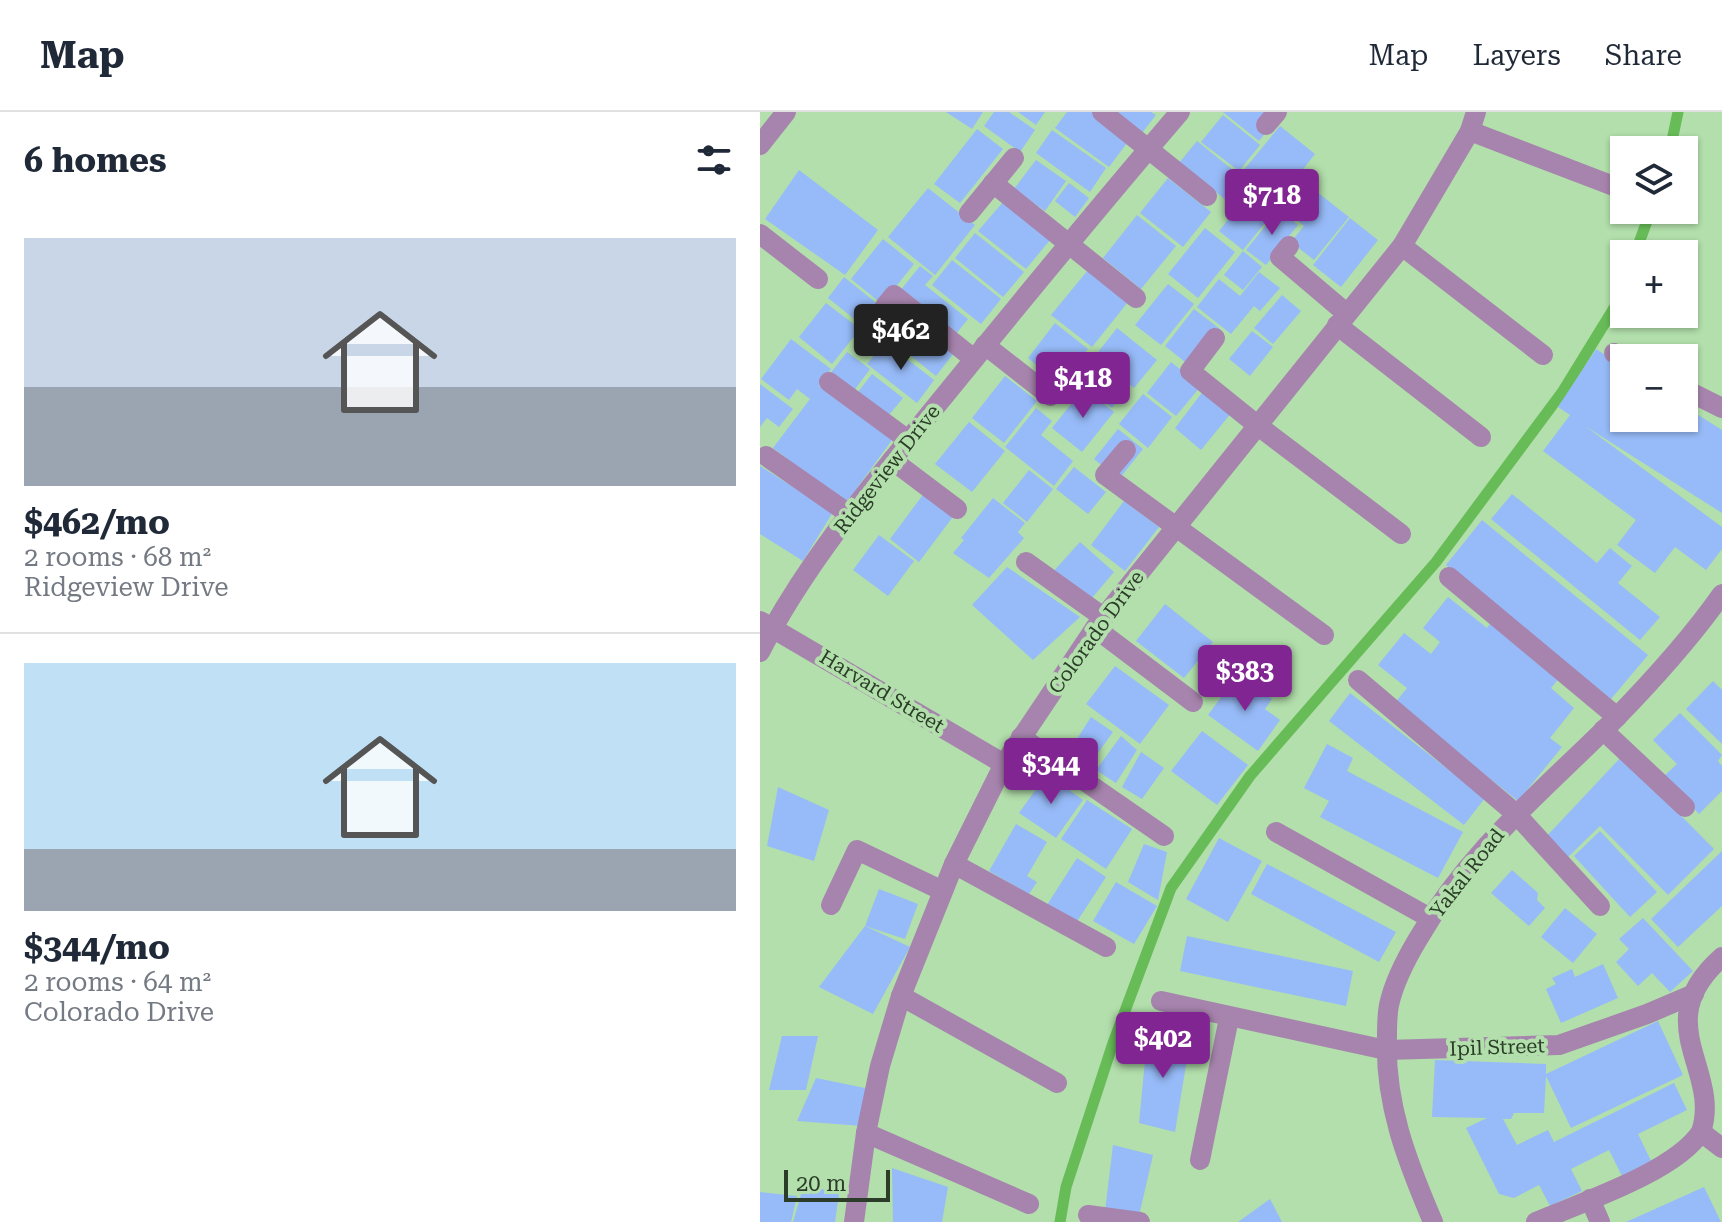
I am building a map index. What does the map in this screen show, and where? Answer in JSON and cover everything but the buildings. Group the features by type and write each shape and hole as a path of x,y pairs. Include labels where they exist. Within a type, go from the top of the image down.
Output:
{"street":[{"path":"760,145 786,112"},
{"path":"1102,112 1207,196"},
{"name":"Ridgeview Drive","path":"760,652 767,624 849,514 1180,112"},
{"path":"1473,122 1610,184"},
{"name":"Colorado Drive","path":"854,1222 866,1133 880,1066 901,996 954,864 1004,764 1099,622 1402,246 1473,122"},
{"path":"969,213 1014,158"},
{"path":"993,183 1136,298"},
{"path":"760,234 818,279"},
{"path":"1289,246 1280,257 1342,319 1481,437"},
{"path":"1402,246 1543,355"},
{"path":"885,306 894,295 1050,396"},
{"path":"1215,338 1190,371 1401,534"},
{"path":"829,382 908,440"},
{"path":"1698,396 1722,408"},
{"path":"1126,450 1105,475 1324,635"},
{"path":"766,456 849,514"},
{"path":"892,460 957,509"},
{"path":"1026,562 1193,702"},
{"path":"1449,577 1610,723 1685,807"},
{"name":"Yakal Road","path":"1433,1222 1407,1162 1390,1102 1386,1050 1388,1006 1403,965 1430,918 1472,860 1515,813 1715,621 1722,594"},
{"name":"Harvard Street","path":"767,624 1004,764"},
{"path":"1358,680 1515,813 1600,906"},
{"path":"1021,737 1164,836"},
{"path":"1276,832 1430,918"},
{"path":"831,905 857,850 943,891"},
{"path":"954,864 1106,947"},
{"path":"1536,1222 1657,1169 1682,1152 1701,1132 1716,1084 1690,1017 1694,994 1710,968 1722,957"},
{"name":"Ipil Street","path":"1161,1001 1386,1050 1559,1045 1694,994"},
{"path":"901,996 1057,1083"},
{"path":"1200,1160 1229,1018"},
{"path":"1701,1132 1722,1148"},
{"path":"866,1133 1029,1204"},
{"path":"1590,1199 1600,1222"},
{"path":"1088,1215 1140,1222"}],"waterway":[{"path":"1673,136 1678,112"},
{"path":"1640,240 1646,224"},
{"path":"1060,1222 1066,1187 1113,1043 1171,888 1250,776 1436,562 1563,391 1610,315"}]}
